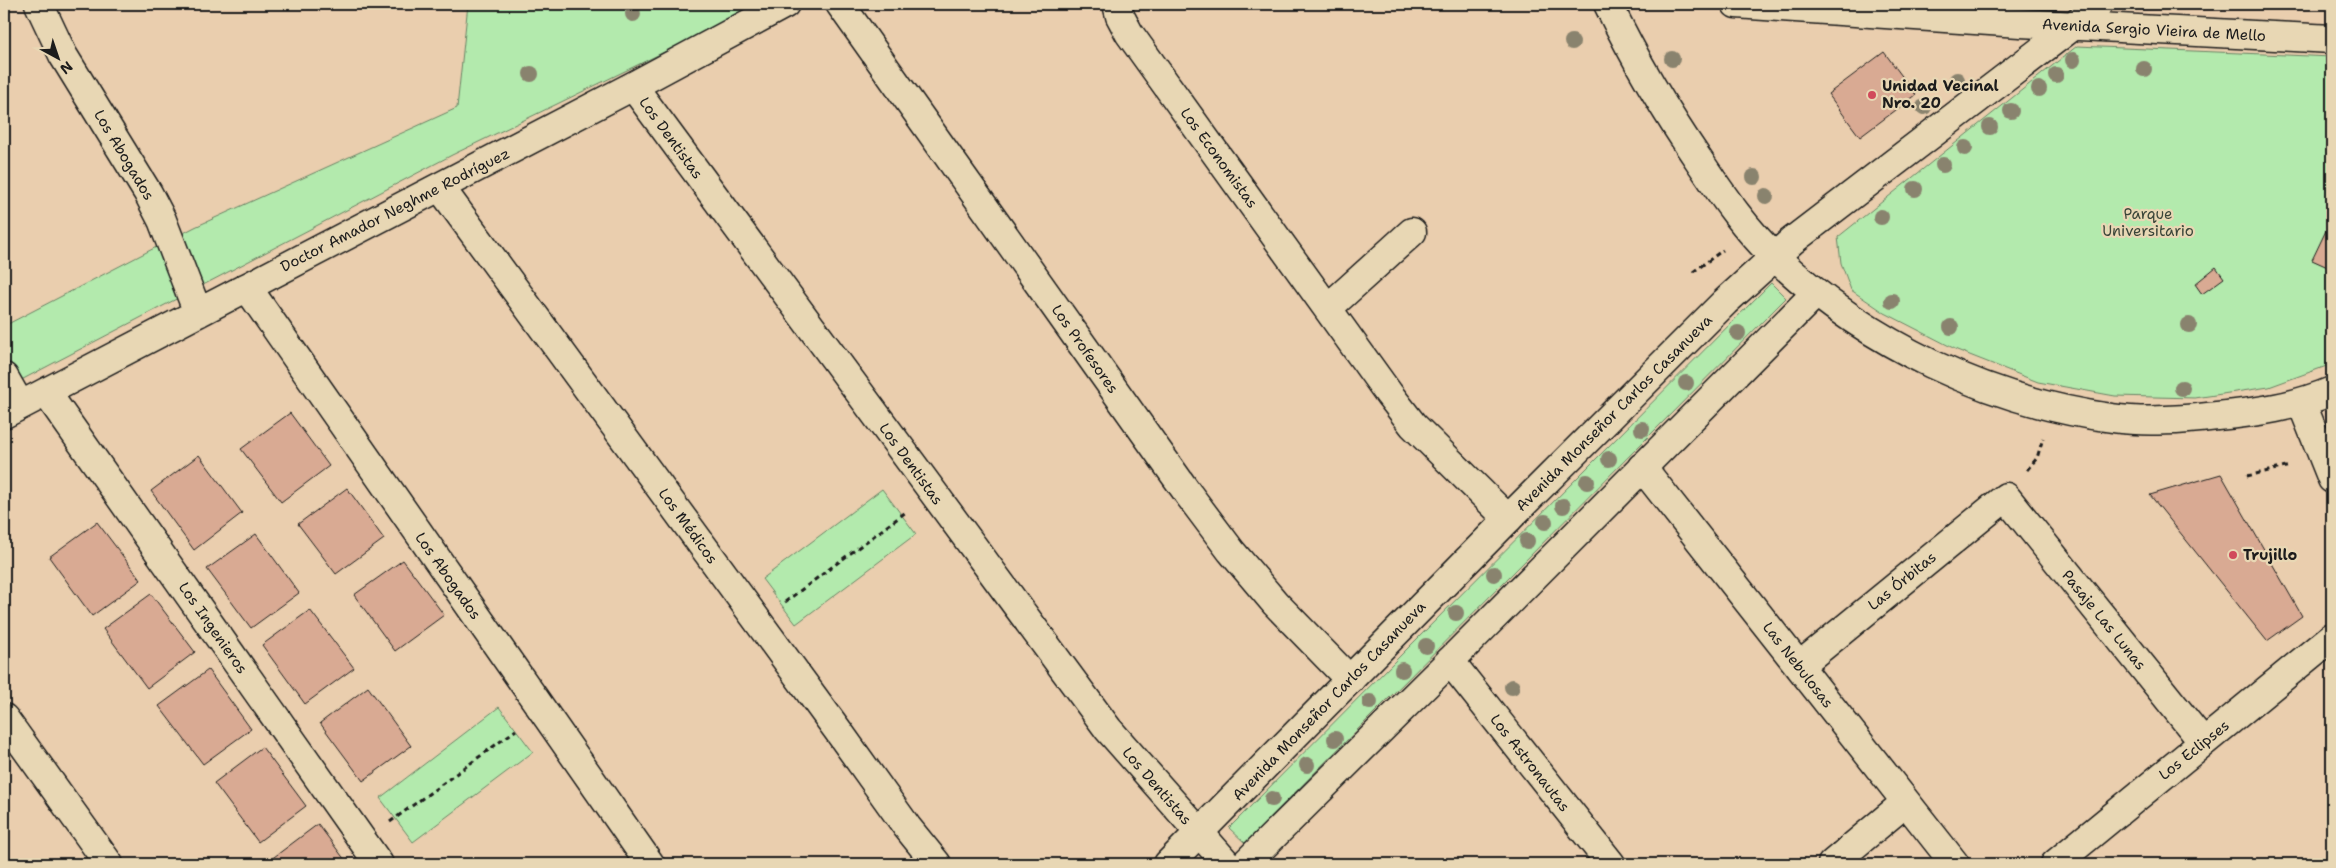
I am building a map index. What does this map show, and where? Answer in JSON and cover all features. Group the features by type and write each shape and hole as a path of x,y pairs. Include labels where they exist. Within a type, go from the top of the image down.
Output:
{"street":[{"name":"Los Abogados","path":"39,4 63,55 148,193 162,220 198,313"},
{"name":"Doctor Amador Neghme Rodríguez","path":"12,410 633,86 785,4"},
{"name":"Los Profesores","path":"840,4 1183,487 1231,551 1275,603 1350,680"},
{"name":"Los Economistas","path":"1117,4 1120,16 1129,34 1413,425 1508,519"},
{"path":"1608,4 1642,70 1680,134 1750,230 1775,257 1816,293 1863,326 1914,356 1963,379 2014,397 2114,419 2150,420 2244,414 2302,404 2332,392"},
{"name":"Avenida Sergio Vieira de Mello","path":"1736,4 2072,26 2332,39"},
{"name":"Avenida Monseñor Carlos Casanueva","path":"1168,864 1725,302 1792,241 2098,4"},
{"name":"Los Dentistas","path":"633,86 1108,729 1227,864"},
{"name":"Los Médicos","path":"440,187 907,827 937,864"},
{"path":"1328,308 1412,232"},
{"name":"Los Abogados","path":"247,288 650,864"},
{"path":"1245,864 1450,662 1642,466 1816,293"},
{"path":"4,378 12,410"},
{"name":"Los Ingenieros","path":"46,392 379,864"},
{"path":"2302,404 2332,479"},
{"name":"Las Nebulosas","path":"1642,466 1955,864"},
{"name":"Las Órbitas","path":"1799,666 2006,497"},
{"name":"Pasaje Las Lunas","path":"2006,497 2203,742"},
{"name":"Los Eclipses","path":"2055,864 2332,637"},
{"name":"Los Astronautas","path":"1450,662 1611,864"},
{"path":"4,718 109,864"},
{"path":"1832,864 1906,802"}],"path":[{"path":"2006,497 2037,458 2054,407"},
{"path":"758,622 932,492"},
{"path":"363,842 543,711"}],"green space":[{"path":"468,4 763,4 452,155 4,389 4,326 195,227 457,108"},
{"name":"Parque Universitario","path":"2077,46 2332,57 2332,364 2269,387 2195,398 2115,396 2038,382 1957,350 1885,313 1851,290 1841,263 1838,237"},
{"path":"1771,283 1786,298 1245,843 1229,828"},
{"path":"882,489 916,534 796,624 762,579"},
{"path":"499,707 533,752 413,842 380,798"}],"building":[{"name":"Unidad Vecinal Nro. 20","path":"1884,52 1916,95 1860,137 1828,94"},
{"path":"2332,218 2332,269 2312,260"},
{"path":"2216,267 2224,278 2202,294 2195,284"},
{"path":"290,413 329,466 281,502 241,449"},
{"path":"199,455 242,513 194,550 151,491"},
{"name":"Trujillo","path":"2221,474 2302,616 2267,641 2150,495"},
{"path":"347,488 384,539 336,574 298,524"},
{"path":"97,522 141,580 92,616 49,557"},
{"path":"256,534 299,593 251,628 207,569"},
{"path":"403,560 444,615 395,651 354,595"},
{"path":"151,594 195,652 147,688 103,629"},
{"path":"310,610 354,668 305,704 262,645"},
{"path":"208,670 251,729 203,764 159,706"},
{"path":"368,687 411,746 363,781 320,723"},
{"path":"262,747 306,806 258,842 214,783"},
{"path":"318,824 348,864 273,864 270,860"}],"place":[{"name":"Unidad Vecinal Nro. 20","path":"1872,95"},
{"name":"Trujillo","path":"2233,555"}]}
